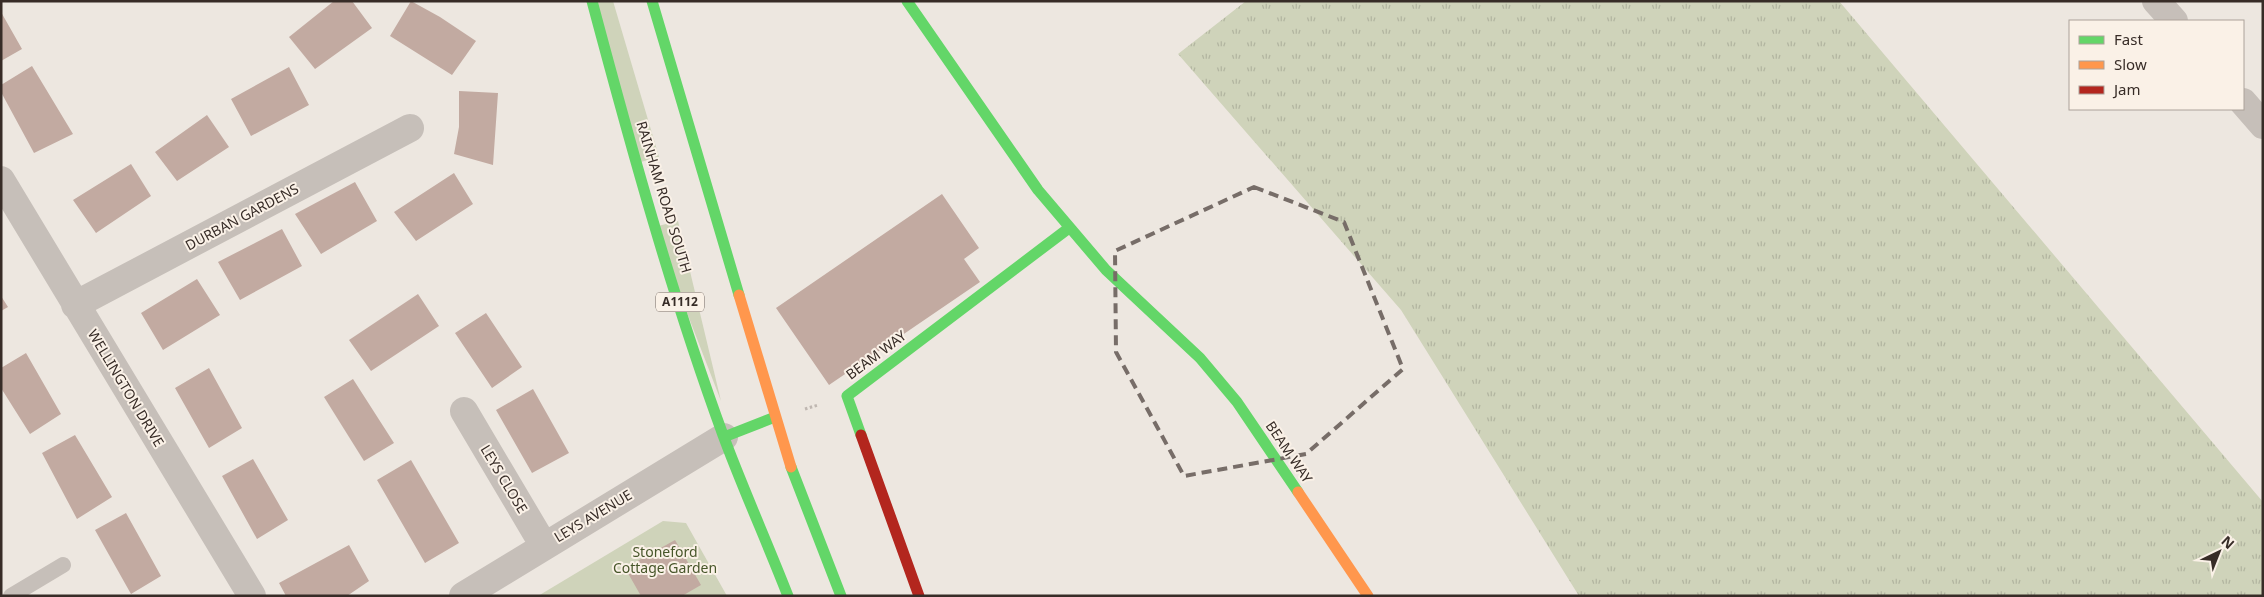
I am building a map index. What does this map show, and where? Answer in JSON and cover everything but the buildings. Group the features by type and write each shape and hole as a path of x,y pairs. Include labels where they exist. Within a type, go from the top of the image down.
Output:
{"main road":[{"name":"RAINHAM ROAD SOUTH","path":"592,1 652,212 724,437 788,596"},
{"path":"652,1 790,465 842,596"},
{"name":"BEAM WAY","path":"907,1 1038,190 1069,228 1106,270 1200,358 1237,402 1368,596"},
{"name":"BEAM WAY","path":"919,596 847,396 1069,228"},
{"path":"724,437 776,417"}],"street":[{"path":"2156,1 2173,20"},
{"path":"2244,103 2263,126"},
{"name":"DURBAN GARDENS","path":"75,305 410,128"},
{"name":"WELLINGTON DRIVE","path":"1,180 252,596"},
{"name":"LEYS CLOSE","path":"464,411 544,546"},
{"name":"LEYS AVENUE","path":"463,596 724,437"}],"lane":[{"path":"11,596 63,565"}],"path":[{"path":"776,417 847,396"}],"highlighted area":[{"path":"1254,187 1344,222 1403,369 1306,454 1184,476 1116,352 1115,251"}],"green space":[{"path":"592,1 613,1 659,157 637,163"},
{"path":"1246,1 1839,1 2263,502 2263,596 1579,596 1401,310 1178,54"},
{"path":"678,221 721,401 654,227"},
{"name":"Stoneford Cottage Garden","path":"663,521 686,523 727,596 538,596"}],"traffic: fast":[{"path":"592,1 637,165 686,328 731,455 788,596"},
{"path":"652,1 739,295"},
{"path":"907,1 1038,190 1106,270 1200,358 1237,402 1298,492"},
{"path":"861,435 847,396 1069,228"},
{"path":"724,437 775,417"},
{"path":"791,467 841,596"}],"traffic: slow":[{"path":"739,295 791,467"},
{"path":"1298,492 1368,596"}],"traffic: jam":[{"path":"861,435 919,596"}]}
